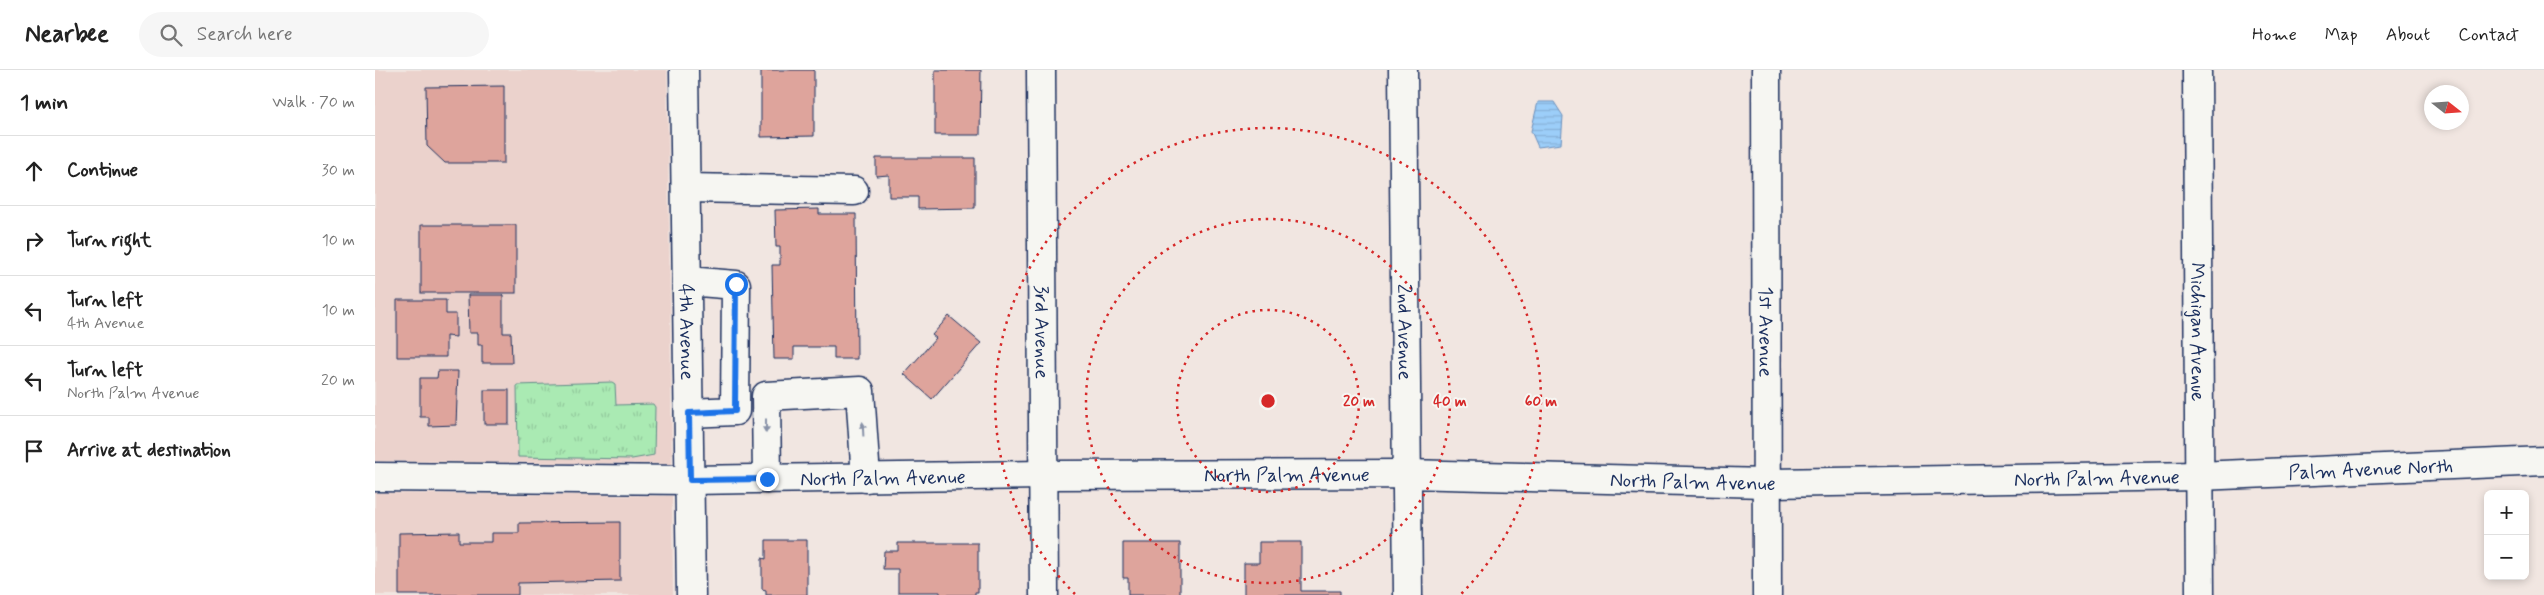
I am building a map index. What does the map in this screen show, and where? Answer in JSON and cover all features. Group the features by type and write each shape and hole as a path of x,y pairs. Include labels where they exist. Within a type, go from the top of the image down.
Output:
{"street":[{"name":"4th Avenue","path":"684,70 691,595"},
{"name":"3rd Avenue","path":"1041,70 1044,595"},
{"name":"2nd Avenue","path":"1403,70 1408,595"},
{"name":"1st Avenue","path":"1766,70 1765,483 1767,595"},
{"name":"Michigan Avenue","path":"2197,70 2200,595"},
{"path":"686,188 854,191"},
{"path":"687,281 736,284 735,411 689,413"},
{"path":"767,479 766,396 860,391 866,478"},
{"name":"Palm Avenue North","path":"2199,476 2544,461"},
{"name":"North Palm Avenue","path":"375,477 690,480 1043,475 1407,474 1765,483 2199,476"}],"shaded area":[{"path":"375,70 667,70 672,464 375,461"},
{"path":"375,493 672,496 673,595 375,595"}],"green space":[{"path":"612,382 615,384 616,405 653,404 655,407 654,455 632,459 518,457 517,385"}],"water":[{"path":"1538,102 1554,102 1563,116 1561,144 1538,147 1531,131"}],"building":[{"path":"761,70 814,70 814,136 761,137"},
{"path":"935,70 981,70 980,135 935,135"},
{"path":"504,86 504,163 445,163 427,146 426,87"},
{"path":"876,158 975,158 975,208 918,209 918,197 889,197 889,175 876,176"},
{"path":"819,209 819,214 856,214 857,359 834,359 834,347 794,347 794,359 774,359 772,265 780,265 780,247 776,247 775,210"},
{"path":"421,225 516,225 516,293 421,293"},
{"path":"468,295 503,295 503,333 511,333 512,363 482,363 482,345 478,345 478,333 469,333"},
{"path":"397,300 446,300 446,314 456,314 456,337 446,336 446,357 397,357"},
{"path":"949,316 981,343 932,399 904,374 936,338 932,335"},
{"path":"438,371 458,371 456,425 429,426 429,417 420,417 420,378 437,378"},
{"path":"484,390 509,390 509,424 484,424"},
{"path":"620,522 620,581 518,583 518,595 399,595 399,533 459,532 459,542 491,542 491,533 519,533 519,523"},
{"path":"766,540 807,540 807,595 766,595 766,590 762,589 762,558 766,559"},
{"path":"1259,542 1301,542 1301,591 1340,591 1340,595 1244,595 1244,563 1259,563"},
{"path":"898,543 978,543 978,592 975,592 975,595 940,595 940,592 898,592 898,569 883,569 884,551 898,551"},
{"path":"1123,543 1180,543 1180,595 1128,595 1128,578 1123,578"}],"route":[{"path":"736,284 735,411 689,413 690,480 767,479"}]}
